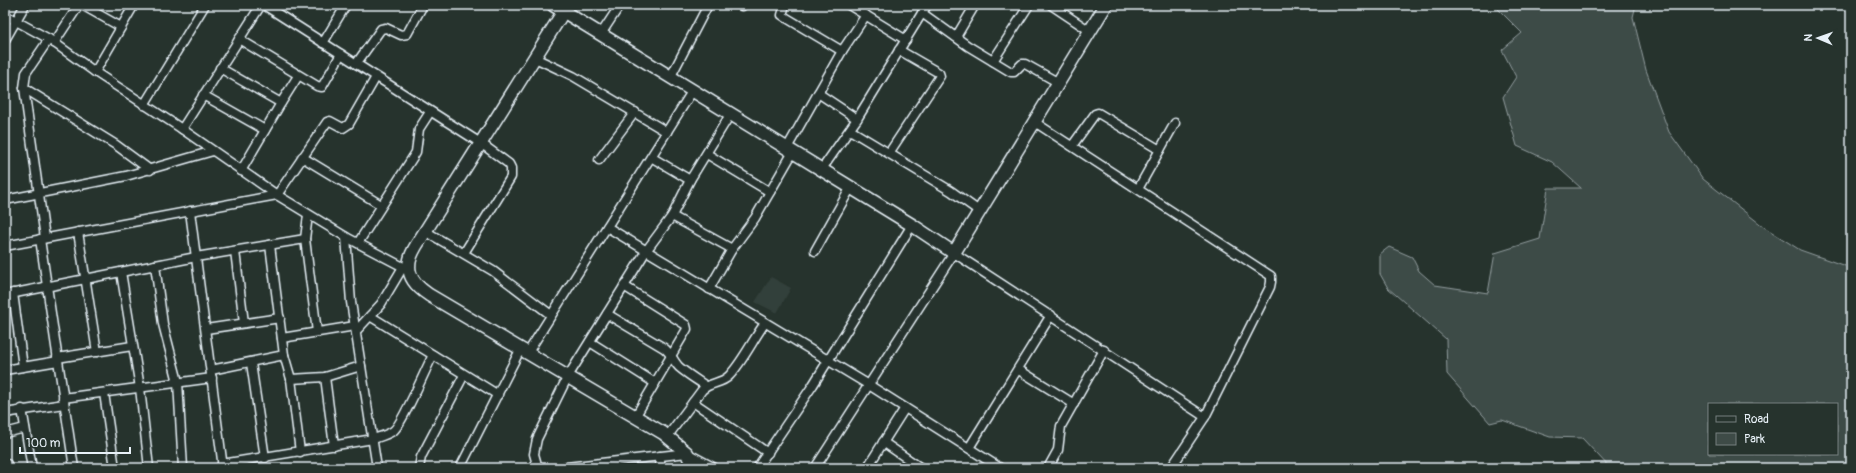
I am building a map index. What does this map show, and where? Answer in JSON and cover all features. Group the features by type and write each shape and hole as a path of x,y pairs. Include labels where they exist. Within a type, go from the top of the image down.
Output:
{"street":[{"path":"5,40 25,5"},
{"path":"74,468 47,287 38,193 24,88 26,73 80,5 121,27"},
{"path":"95,72 134,5"},
{"path":"144,105 205,5"},
{"path":"182,129 261,5"},
{"path":"264,5 482,144 509,164 511,168 511,177 464,253"},
{"path":"323,43 346,5"},
{"path":"356,64 381,29 386,28 401,36 407,34 423,5"},
{"path":"553,5 566,8 601,34 912,225 1052,315 1205,417"},
{"path":"601,34 620,5"},
{"path":"670,76 708,5"},
{"path":"785,5 782,14 785,17 842,51"},
{"path":"849,5 906,40"},
{"path":"822,169 850,130 927,5"},
{"path":"956,37 975,5"},
{"path":"993,61 1029,5"},
{"path":"1051,5 1090,31"},
{"path":"815,468 954,253 1033,121 1059,83 1106,5"},
{"path":"282,338 317,332 356,328 381,304 406,268 413,251 425,231 482,144 566,8"},
{"path":"922,13 956,37 1011,72 1014,72 1022,64 1025,64 1059,83"},
{"path":"5,15 52,41 95,72 308,215 346,237 406,268 418,288 567,378 635,417 667,437 687,453 715,468"},
{"path":"709,289 732,249 755,218 770,192 818,93 842,51 866,15"},
{"path":"239,39 298,76 322,87 341,54"},
{"path":"889,153 940,76 939,73 900,50"},
{"path":"535,58 573,76 667,132"},
{"path":"220,68 281,103"},
{"path":"241,171 298,76"},
{"path":"5,246 277,195 327,122 330,121 343,128 349,124 376,77"},
{"path":"24,88 116,145 150,170"},
{"path":"460,468 498,395 524,352 551,315 693,90"},
{"path":"818,93 857,119"},
{"path":"203,95 265,130"},
{"path":"358,243 416,152 419,129 430,112"},
{"path":"599,160 634,112"},
{"path":"538,468 534,454 537,439 567,378 646,251 672,216 690,180 707,154 730,113"},
{"path":"1072,146 1095,114 1098,113 1160,150"},
{"path":"1033,121 1268,273 1272,279 1270,287 1205,417 1172,468"},
{"path":"1138,189 1175,123"},
{"path":"850,130 951,191 979,211"},
{"path":"5,200 150,170 213,151"},
{"path":"707,154 770,192"},
{"path":"302,157 381,205"},
{"path":"651,157 690,180"},
{"path":"815,251 851,187"},
{"path":"190,211 206,328 222,466 372,439 396,428 433,355"},
{"path":"308,215 304,239 317,332"},
{"path":"672,216 732,249"},
{"path":"757,468 828,361 912,225"},
{"path":"607,227 765,322 1000,468"},
{"path":"425,231 464,253 493,272 551,315"},
{"path":"78,232 97,352"},
{"path":"346,237 347,269 377,468"},
{"path":"23,367 9,294 196,257 304,239"},
{"path":"270,245 284,355 291,379 300,452"},
{"path":"235,251 244,323"},
{"path":"155,266 163,324 178,382 183,468"},
{"path":"121,272 140,388 149,468"},
{"path":"624,286 686,325 687,329 635,417"},
{"path":"607,314 664,348 672,356 679,367 706,386"},
{"path":"969,448 1052,315"},
{"path":"370,316 498,395"},
{"path":"206,328 280,318"},
{"path":"667,437 706,386 718,383 730,375 765,322"},
{"path":"590,342 655,383"},
{"path":"5,370 132,346"},
{"path":"1048,468 1058,450 1061,426 1104,350"},
{"path":"210,370 284,355"},
{"path":"251,362 265,458"},
{"path":"291,379 325,377 361,366"},
{"path":"1019,370 1074,404"},
{"path":"419,468 421,457 464,375"},
{"path":"325,377 334,446"},
{"path":"5,413 104,393 212,378"},
{"path":"104,393 115,468"},
{"path":"693,402 768,453"},
{"path":"867,468 905,408"},
{"path":"22,410 32,468"},
{"path":"5,433 25,428"},
{"path":"883,442 921,468"},
{"path":"558,468 687,453"},
{"path":"687,453 692,468"},
{"path":"660,456 660,468"},
{"path":"5,464 7,468"}],"shaded area":[{"path":"771,277 791,288 777,313 755,302"}],"green space":[{"path":"1494,5 1636,5 1633,17 1646,70 1669,132 1703,179 1764,227 1800,250 1851,268 1851,468 1610,468 1582,438 1550,437 1502,420 1490,423 1447,374 1446,339 1388,288 1380,274 1380,254 1389,247 1412,257 1419,271 1435,285 1488,293 1495,253 1540,239 1548,188 1581,188 1552,162 1517,146 1503,97 1516,77 1502,50 1522,33"}]}
